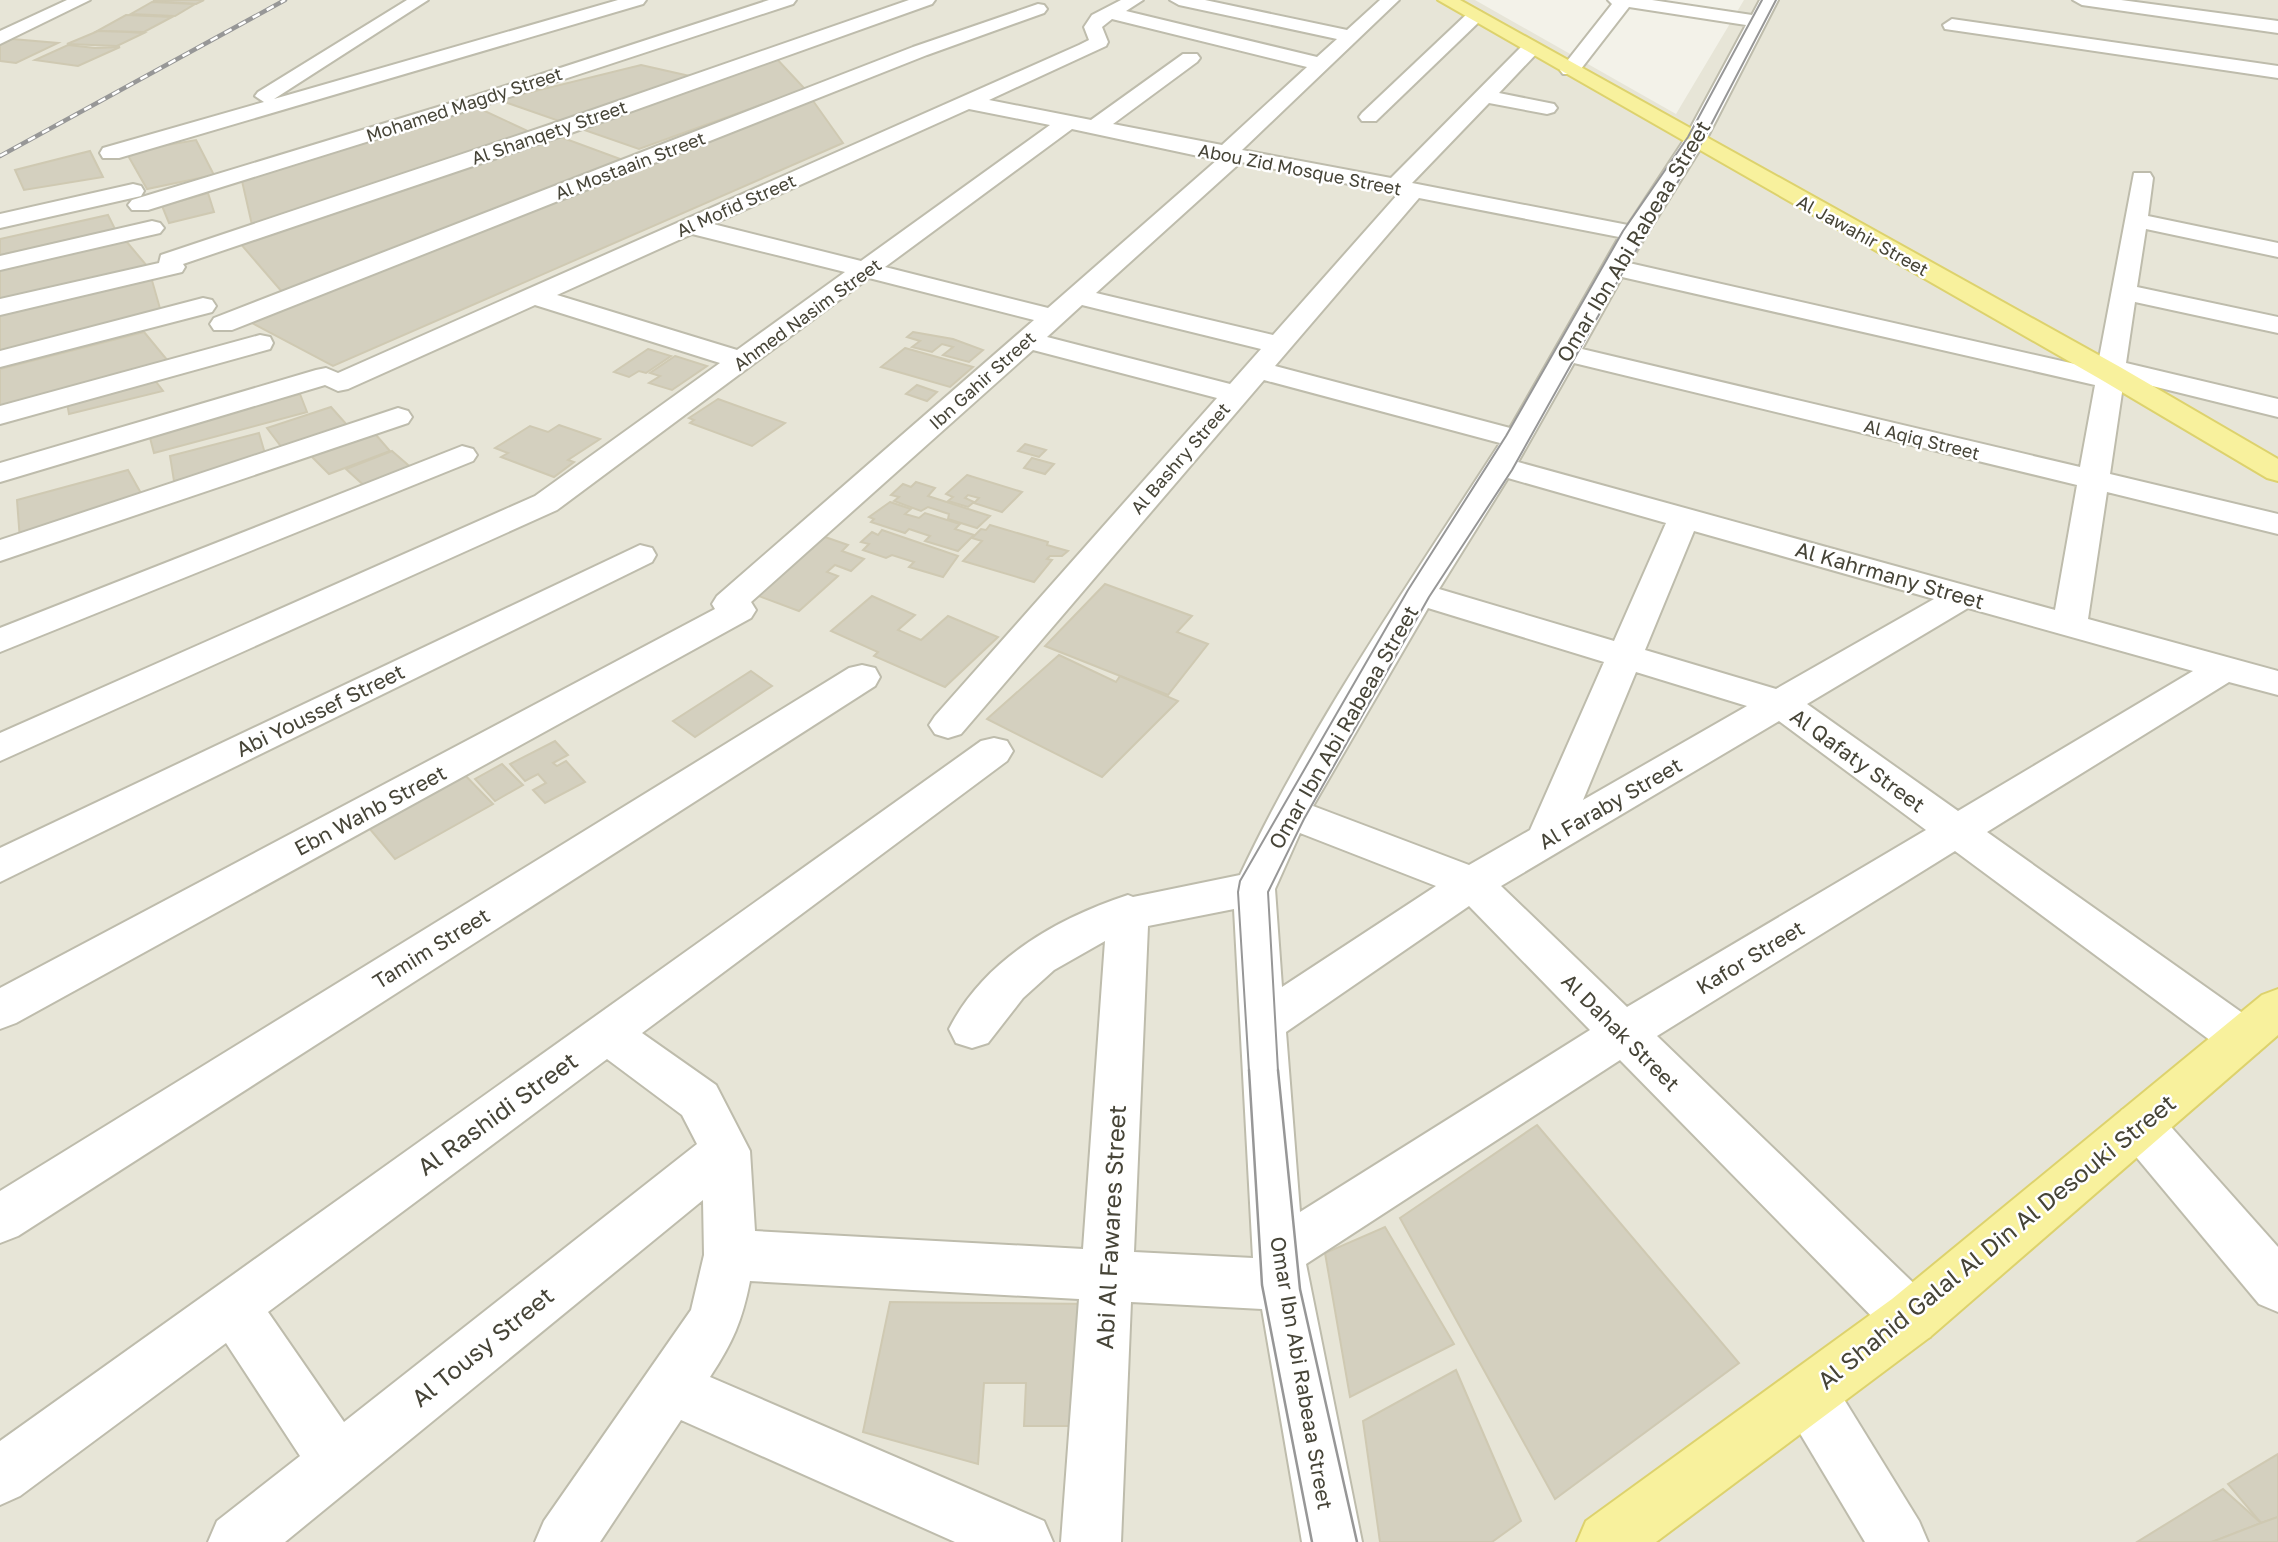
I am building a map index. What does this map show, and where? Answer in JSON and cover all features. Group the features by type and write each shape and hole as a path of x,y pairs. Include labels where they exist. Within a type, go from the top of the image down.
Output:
{"main road":[{"name":"Al Jawahir Street","path":"1447,0 2110,374 2278,472"},
{"name":"Al Shahid Galal Al Din Al Desouki Street","path":"1607,1542 1911,1318 2260,1023"}],"street":[{"path":"0,38 80,0"},
{"path":"228,120 419,0"},
{"path":"111,153 637,0"},
{"path":"747,0 782,7"},
{"name":"Al Shanqety Street","path":"0,307 171,264 926,0"},
{"path":"1110,13 1134,0"},
{"path":"1179,0 1351,36"},
{"name":"Ibn Gahir Street","path":"734,607 1229,156 1390,0"},
{"name":"Omar Ibn Abi Rabeaa Street","path":"1332,1542 1280,1265 1254,889 1289,813 1419,594 1510,453 1634,233 1695,140 1755,21 1769,0"},
{"path":"2082,0 2278,27"},
{"path":"1570,70 1620,1 1658,3 1755,21"},
{"name":"Mohamed Magdy Street","path":"0,221 137,198 481,100 633,50 782,7"},
{"name":"Al Mostaain Street","path":"223,324 920,51 1038,9"},
{"path":"1110,13 1321,64"},
{"name":"Al Mofid Street","path":"0,473 332,380 534,296 1099,42 1093,27 1098,19 1110,13"},
{"path":"1369,117 1475,16"},
{"path":"819,21 870,36"},
{"path":"0,25 25,26"},
{"path":"1952,25 2278,72"},
{"path":"551,26 714,75"},
{"path":"895,44 920,51"},
{"name":"Al Bashry Street","path":"948,725 1279,345 1403,190 1531,48"},
{"path":"1094,128 1190,58"},
{"path":"395,72 481,100 644,160"},
{"path":"1485,96 1548,108"},
{"name":"Abou Zid Mosque Street","path":"967,102 1229,156 1634,233"},
{"name":"Ahmed Nasim Street","path":"0,748 546,503 1066,123"},
{"path":"2070,625 2141,178"},
{"path":"2135,220 2278,250"},
{"path":"691,226 1053,317"},
{"path":"0,263 152,228"},
{"path":"1616,268 2278,408"},
{"path":"2124,292 2278,325"},
{"path":"534,296 743,361"},
{"path":"1077,296 1279,345"},
{"path":"0,359 203,306"},
{"path":"1027,340 1236,394"},
{"path":"0,415 260,343"},
{"name":"Al Aqiq Street","path":"1566,353 2278,524"},
{"name":"Al Kahrmany Street","path":"1257,370 1510,453 1684,517 2278,683"},
{"path":"0,551 398,417"},
{"path":"0,641 462,454"},
{"path":"1546,839 1684,517"},
{"name":"Abi Youssef Street","path":"0,866 640,555"},
{"name":"Al Qafaty Street","path":"1419,594 1780,703 1957,831 2260,1023"},
{"name":"Al Faraby Street","path":"1261,1016 1273,1017 1472,883 1965,596"},
{"name":"Ebn Wahb Street","path":"0,1010 734,607"},
{"name":"Kafor Street","path":"1280,1265 1295,1244 1623,1033 2225,668"},
{"name":"Tamim Street","path":"0,1219 862,677"},
{"name":"Al Rashidi Street","path":"0,1476 994,751"},
{"name":"Al Dahak Street","path":"1289,813 1472,883 1911,1318"},
{"path":"972,1029 1014,978 1067,939 1128,912 1254,889"},
{"name":"Abi Al Fawares Street","path":"1091,1542 1128,912"},
{"path":"565,1542 715,1322 730,1255 726,1151 699,1100 607,1033"},
{"path":"2139,1125 2278,1286"},
{"name":"Al Tousy Street","path":"238,1542 726,1151"},
{"path":"730,1255 1107,1278 1280,1265"},
{"path":"233,1306 337,1462"},
{"path":"672,1388 1023,1542"},
{"path":"1809,1395 1898,1542"}],"shaded area":[{"path":"0,0 1475,0 1676,114 1744,0 2278,0 2278,1542 0,1542"}],"building":[{"path":"204,0 196,4 153,1"},
{"path":"152,2 195,4 175,16 131,14"},
{"path":"126,15 172,17 144,32 97,31"},
{"path":"98,31 144,33 117,46 67,44"},
{"path":"12,39 58,43 16,63 0,61 0,45"},
{"path":"68,45 120,47 78,66 35,60"},
{"path":"775,57 805,89 639,149 570,125"},
{"path":"641,65 694,77 559,121 499,100"},
{"path":"811,98 843,143 333,366 248,321"},
{"path":"476,107 530,132 252,225 242,181"},
{"path":"555,135 623,160 283,293 239,242"},
{"path":"196,140 214,175 147,189 126,152"},
{"path":"90,151 103,177 24,190 15,170"},
{"path":"208,193 214,212 169,223 162,206"},
{"path":"108,215 115,229 0,255 0,239"},
{"path":"126,241 147,266 0,301 0,270"},
{"path":"151,277 161,312 0,352 0,314"},
{"path":"144,332 168,361 0,406 0,369"},
{"path":"913,332 953,339 983,350 969,362 943,355 953,347 942,344 932,352 912,347 920,341 907,337"},
{"path":"905,348 973,367 950,387 881,367"},
{"path":"648,349 671,356 646,373 639,371 629,377 614,372"},
{"path":"675,356 707,366 672,390 649,383 660,376 650,373"},
{"path":"154,379 163,391 69,414 67,403"},
{"path":"917,385 937,392 927,401 906,394"},
{"path":"300,394 307,412 154,453 149,434"},
{"path":"718,399 785,423 752,446 690,423 694,420 689,418"},
{"path":"331,407 348,426 283,449 267,428"},
{"path":"559,425 600,439 568,460 574,462 554,477 501,457 508,453 495,448 530,426 548,432"},
{"path":"370,428 390,451 329,474 302,447"},
{"path":"259,433 266,457 174,481 170,456"},
{"path":"1025,444 1046,450 1039,457 1018,451"},
{"path":"392,451 415,471 369,490 346,469"},
{"path":"1032,458 1054,464 1045,474 1024,468"},
{"path":"128,470 142,495 20,540 17,500"},
{"path":"967,475 1022,492 1002,512 974,503 979,498 968,495 965,498 974,502 968,507 948,501 953,497 946,494"},
{"path":"916,482 935,488 928,496 990,516 977,528 948,519 949,514 928,507 921,511 894,501 899,497 891,495 903,484 911,487"},
{"path":"890,502 911,509 905,514 919,518 925,513 960,524 955,529 974,535 958,551 925,541 930,536 909,529 905,533 871,522 874,519 869,517"},
{"path":"990,525 1048,542 1047,545 1068,551 1062,556 1050,556 1047,559 1052,560 1034,582 963,561 982,541 972,538"},
{"path":"882,530 958,556 943,577 909,567 914,562 892,555 886,558 863,550 869,544 861,542 872,532 878,535"},
{"path":"825,537 848,545 842,551 864,559 851,571 835,565 827,572 838,576 799,611 756,595"},
{"path":"1105,584 1192,616 1177,632 1208,644 1168,695 1045,646"},
{"path":"872,596 915,615 898,630 921,640 948,616 998,637 945,687 874,656 878,652 831,631"},
{"path":"1059,655 1116,682 1120,676 1178,701 1102,777 987,719"},
{"path":"751,671 772,686 695,737 673,721"},
{"path":"555,741 568,755 553,763 557,766 566,761 585,782 545,803 533,790 546,783 538,774 525,781 510,764"},
{"path":"502,764 523,785 495,801 475,779"},
{"path":"460,770 493,804 395,859 364,822"},
{"path":"1537,1125 1739,1363 1555,1499 1400,1218"},
{"path":"1385,1227 1454,1344 1350,1397 1325,1253"},
{"path":"890,1302 1096,1304 1094,1426 1024,1426 1026,1383 984,1383 978,1464 863,1432"},
{"path":"1456,1370 1521,1521 1492,1542 1380,1542 1363,1421"},
{"path":"2278,1454 2278,1517 2261,1523 2228,1484"},
{"path":"2223,1489 2261,1523 2212,1542 2137,1542"},
{"path":"2278,1517 2278,1542 2212,1542 2261,1523"}],"tram line":[{"path":"1249,1071 1238,892 1240,881 1408,590 1506,436 1623,231 1688,137 1762,0"},
{"path":"1278,1071 1268,892 1304,819 1429,597 1512,470 1624,270 1701,144 1776,0"},
{"path":"1249,1070 1262,1285 1312,1542"},
{"path":"1278,1070 1300,1289 1357,1542"}],"railway":[{"path":"0,156 285,0"}]}
